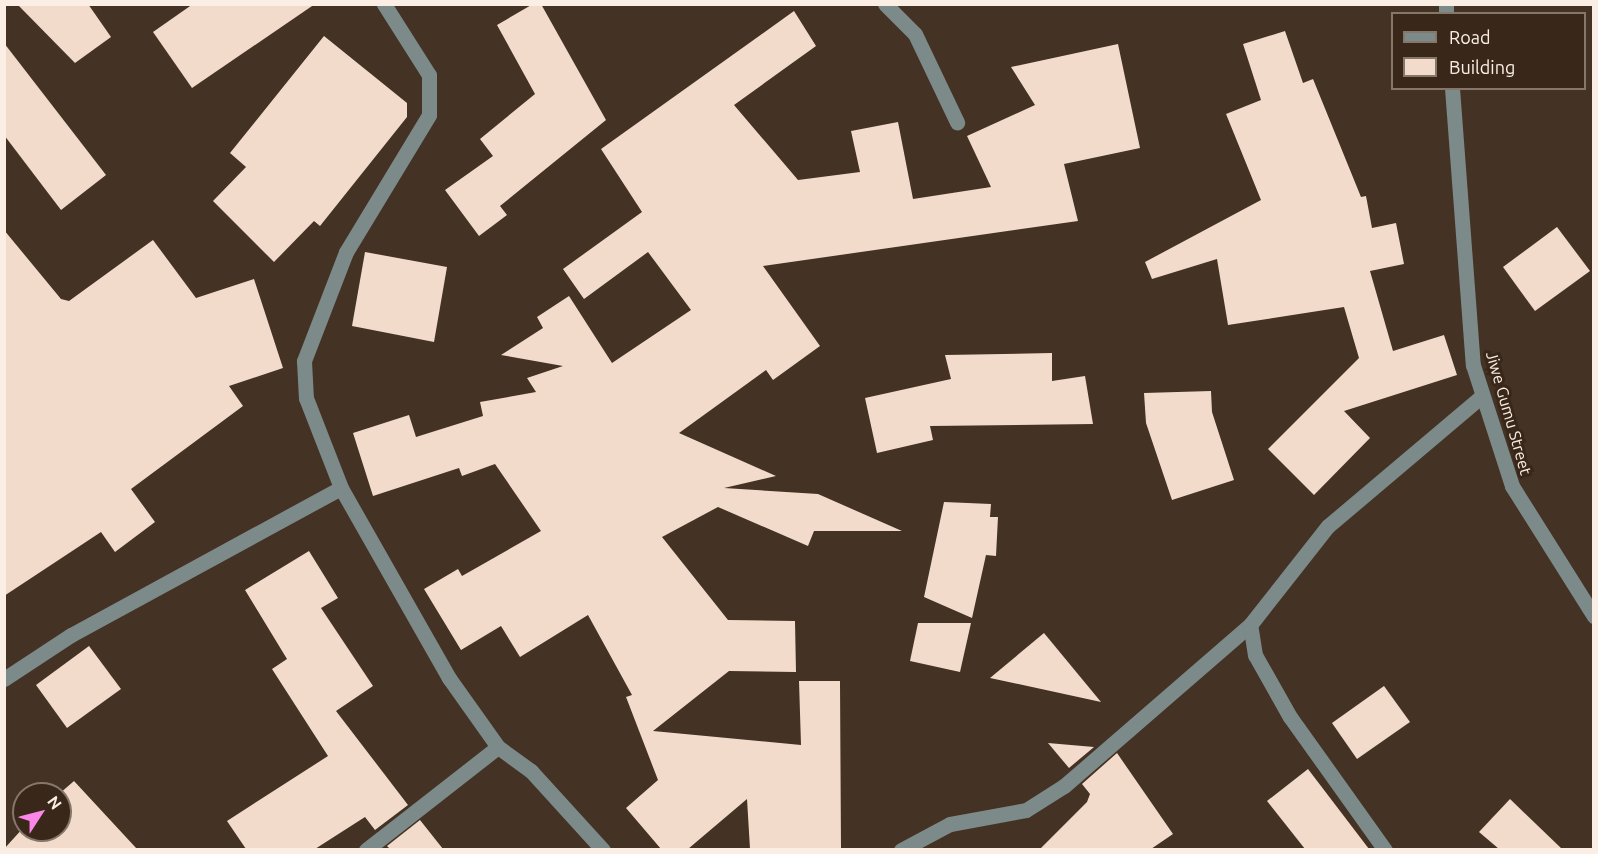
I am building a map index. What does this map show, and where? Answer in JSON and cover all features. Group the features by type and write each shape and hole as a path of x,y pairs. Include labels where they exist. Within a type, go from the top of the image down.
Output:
{"street":[{"path":"384,4 429,75 429,115 346,252 304,361 306,398 341,488 449,678 498,747 531,771 603,849"},
{"path":"885,4 915,34 957,122"},
{"name":"Jiwe Gumu Street","path":"1452,90 1473,365 1512,486 1593,616"},
{"path":"901,849 950,824 1026,810 1064,786 1250,625 1328,526 1482,396"},
{"path":"4,679 71,635 341,488"},
{"path":"1250,625 1255,656 1290,717 1385,849"},
{"path":"366,849 498,747"}],"building":[{"path":"17,4 88,4 111,37 75,63"},
{"path":"193,4 315,4 192,88 153,32"},
{"path":"533,4 541,4 606,120 500,206 507,215 479,236 445,190 493,156 480,139 535,94 497,25"},
{"path":"794,11 816,46 734,105 798,180 860,172 851,131 898,122 913,199 991,187 967,136 1035,105 1011,67 1118,44 1140,148 1064,164 1078,221 763,266 820,346 773,380 766,370 679,433 776,476 724,488 818,494 902,531 814,531 808,546 718,507 662,537 728,620 795,621 796,672 729,671 653,731 801,745 799,681 840,681 841,849 750,849 747,799 688,849 661,849 626,808 658,780 626,697 632,695 588,615 520,657 501,626 461,650 424,589 458,569 462,576 541,531 495,464 462,476 459,468 373,496 353,433 409,415 416,437 483,416 480,402 536,392 527,378 563,366 501,355 543,328 537,317 569,296 612,363 691,310 648,252 584,299 563,269 642,212 601,149"},
{"path":"1285,31 1303,83 1313,79 1361,197 1366,196 1372,228 1396,223 1404,264 1370,271 1393,351 1444,335 1457,375 1344,411 1370,438 1314,495 1268,449 1359,358 1344,307 1228,325 1217,259 1152,279 1145,262 1261,200 1226,114 1261,100 1243,44"},
{"path":"324,36 407,103 407,117 320,226 314,221 274,262 213,201 246,167 230,153"},
{"path":"4,43 106,175 61,210 4,135"},
{"path":"1557,227 1590,271 1535,311 1503,267"},
{"path":"4,230 61,299 69,301 153,240 196,298 254,279 283,368 229,386 243,406 131,489 155,522 115,552 101,532 4,596"},
{"path":"365,252 447,267 434,342 352,326"},
{"path":"1052,353 1052,381 1085,376 1093,424 930,426 933,440 877,453 865,398 951,379 945,355"},
{"path":"1211,391 1212,412 1234,480 1172,500 1146,423 1144,393"},
{"path":"944,502 991,504 990,517 998,517 996,556 986,555 972,618 924,597"},
{"path":"309,551 338,598 321,608 373,686 336,711 408,805 375,830 365,817 315,849 246,849 227,821 328,756 272,669 287,659 245,590"},
{"path":"918,623 971,623 960,672 910,661"},
{"path":"1044,633 1101,702 990,678"},
{"path":"89,646 121,689 67,728 36,685"},
{"path":"1384,686 1410,722 1357,759 1332,723"},
{"path":"1048,743 1094,747 1069,768"},
{"path":"1117,753 1173,834 1151,849 1040,849 1087,802 1090,794 1082,784"},
{"path":"1308,769 1369,849 1305,849 1267,801"},
{"path":"74,781 137,849 4,849 12,840 72,842 72,783"},
{"path":"1510,799 1562,849 1499,849 1479,832"},
{"path":"420,820 443,849 390,849 387,846"}]}
